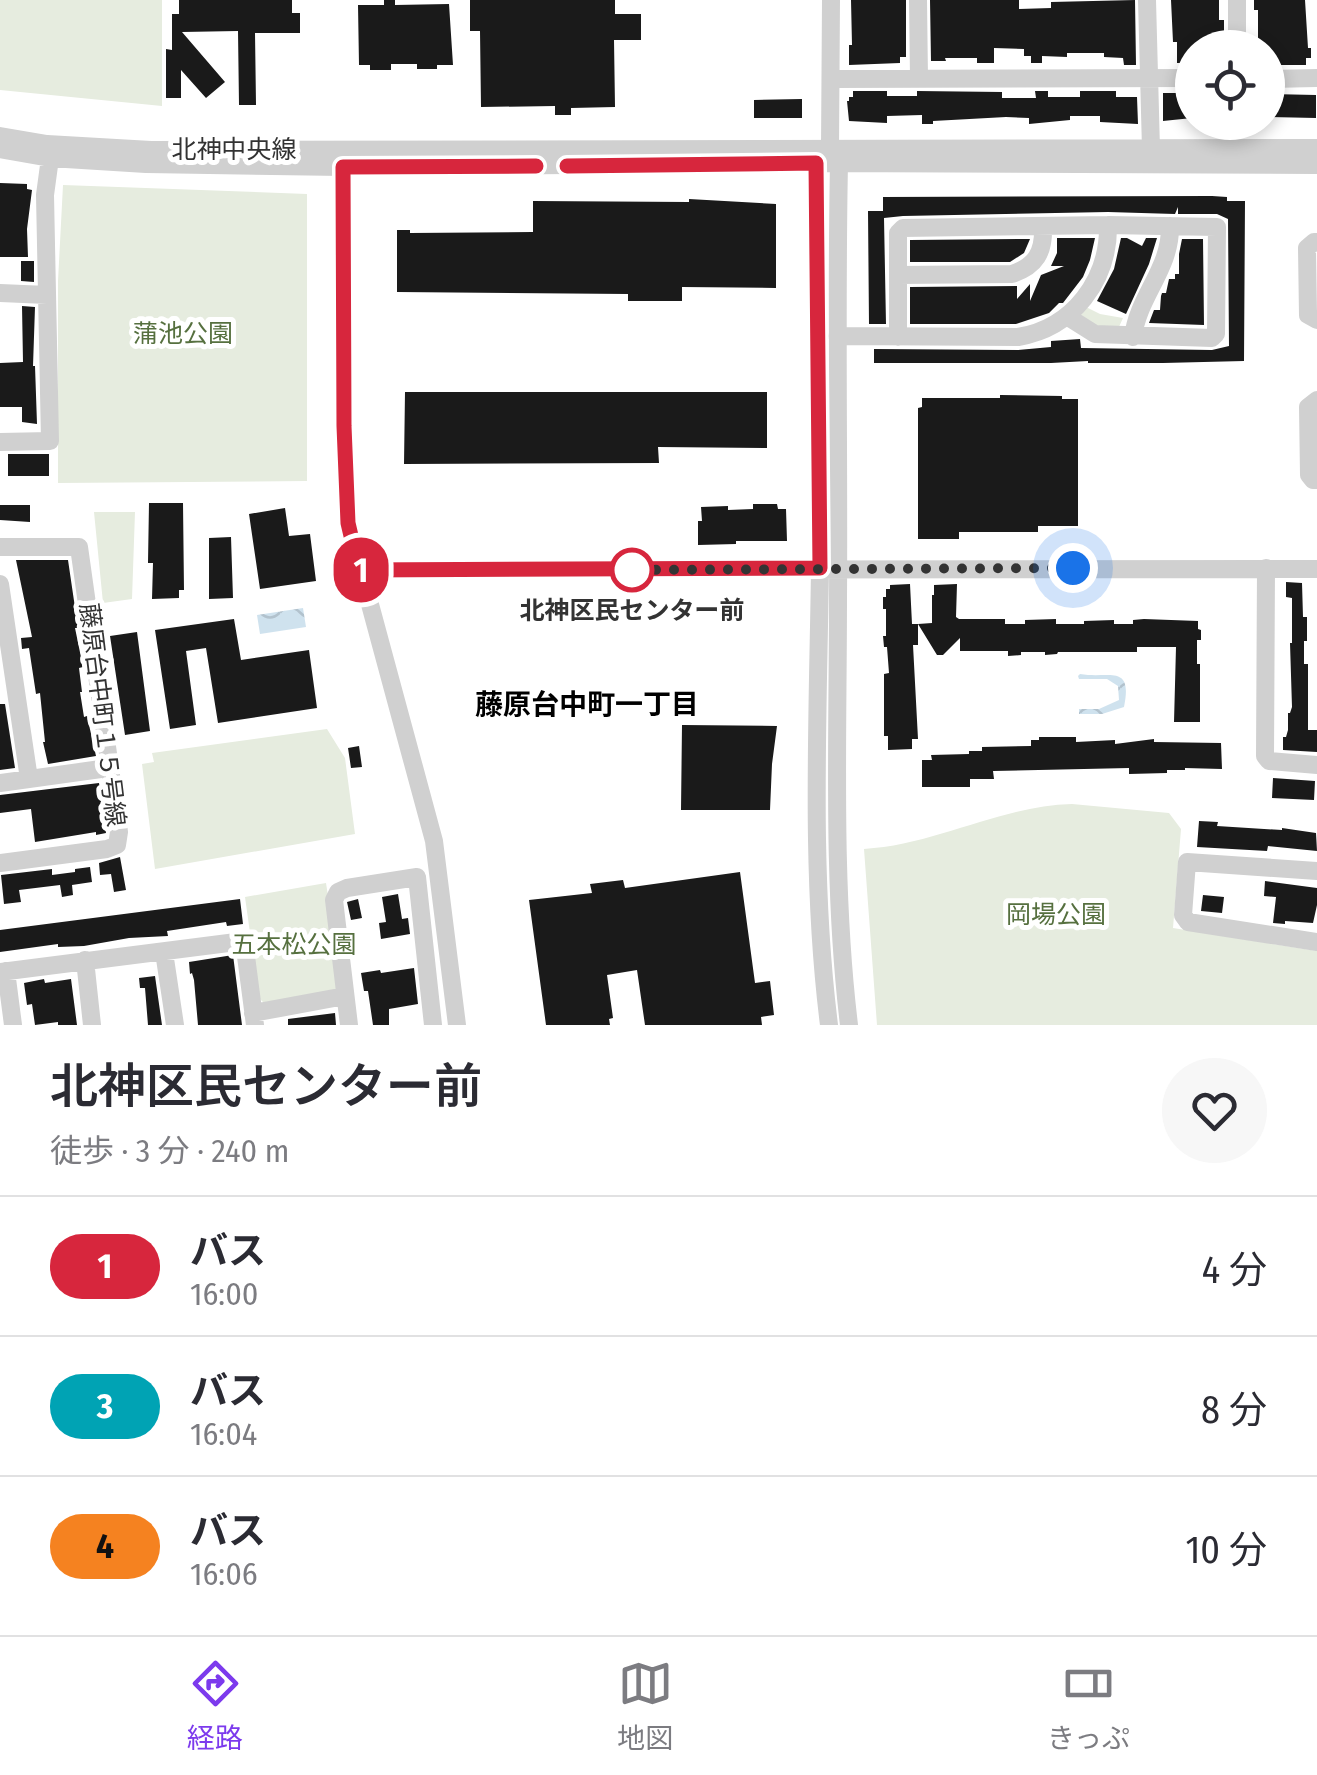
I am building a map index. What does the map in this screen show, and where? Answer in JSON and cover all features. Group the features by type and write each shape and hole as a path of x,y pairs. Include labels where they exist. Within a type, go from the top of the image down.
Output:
{"street":[{"path":"829,1025 818,871 837,336 832,0"},
{"path":"918,0 919,78"},
{"path":"1147,0 1151,149"},
{"path":"1237,0 1237,30"},
{"path":"831,80 1175,78"},
{"path":"1285,78 1317,78"},
{"name":"北神中央線","path":"0,136 47,144 343,159"},
{"name":"北神中央線","path":"0,148 50,158 146,164 834,156"},
{"path":"456,1025 434,841 348,523 343,159 816,163 834,156 1317,148"},
{"path":"834,156 1317,165"},
{"path":"0,442 50,441 45,195 50,158"},
{"path":"816,163 838,857 849,1025"},
{"path":"837,336 1038,334 1068,317 1087,294 1105,260 1108,226"},
{"path":"1133,336 1135,322 1170,247 1170,226"},
{"path":"898,274 1012,274 1034,263 1044,242 1043,227"},
{"path":"898,336 898,233 903,228 1217,227 1216,334 1212,338 1095,334 1068,317"},
{"path":"1317,242 1308,248 1308,315 1317,320"},
{"path":"0,293 47,295"},
{"path":"1317,400 1308,406 1309,475 1317,480"},
{"name":"藤原台中町１５号線","path":"0,547 79,547 119,832 117,844 107,849 0,864"},
{"path":"1266,568 1266,756 1269,761 1317,765"},
{"path":"359,570 1317,569"},
{"path":"0,584 29,779"},
{"path":"0,783 108,768"},
{"path":"1317,872 1187,862 1183,915 1188,922 1317,942"},
{"path":"349,1025 334,900 338,892 347,888 417,877 434,1025"},
{"path":"13,1025 3,972 244,940 254,1019 346,996"},
{"path":"164,952 175,1025"},
{"path":"85,960 92,1025"}],"green space":[{"path":"0,0 162,0 162,106 0,90"},
{"name":"蒲池公園","path":"63,185 307,194 307,481 58,483 58,281"},
{"path":"1084,306 1123,318 1118,329 1076,322"},
{"path":"94,512 135,512 132,599 103,603"},
{"path":"327,729 345,758 355,834 155,869 142,764 154,762 152,753"},
{"name":"岡場公園","path":"1072,804 1169,813 1181,829 1173,928 1317,951 1317,1025 877,1025 864,849 917,841 1019,811"},
{"name":"五本松公園","path":"326,883 343,992 266,1005 259,998 245,897"}],"water":[{"path":"303,608 306,627 260,634 257,615"},
{"path":"1080,674 1122,679 1124,707 1102,714 1079,714 1079,709 1099,709 1119,700 1118,686 1107,679 1079,679"}],"building":[{"path":"179,0 292,0 292,13 300,13 300,33 255,33 256,105 239,105 238,31 182,32 225,82 206,98 181,70 181,98 166,98 166,49 172,50 172,14 179,14"},
{"path":"384,0 395,0 395,5 449,4 453,65 417,69 417,64 391,64 391,70 370,70 370,65 359,65 358,5 384,5"},
{"path":"470,0 615,0 615,14 641,14 641,40 614,40 615,107 571,108 571,115 555,115 555,106 481,107 480,31 470,31"},
{"path":"851,0 906,0 906,57 900,57 900,63 849,65"},
{"path":"930,0 1019,0 1019,9 1051,8 1051,2 1135,0 1136,65 1124,65 1123,58 1104,57 1104,53 1042,56 1042,63 1031,63 1031,56 1024,56 1024,49 994,48 994,63 977,63 977,58 931,61"},
{"path":"1171,0 1219,0 1219,20 1224,20 1224,30 1175,30 1173,42"},
{"path":"1254,0 1305,0 1311,48 1306,65 1285,65 1285,30 1258,30 1258,10 1254,10"},
{"path":"853,91 887,91 887,96 917,96 917,91 1002,92 1002,98 1036,98 1035,91 1048,91 1048,97 1080,97 1080,91 1116,91 1116,97 1137,97 1138,124 1100,122 1100,116 1070,116 1070,120 1029,124 1029,118 1006,117 922,124 922,115 887,116 887,123 849,121 847,101 853,97"},
{"path":"1163,93 1175,93 1175,120 1163,121"},
{"path":"1285,94 1316,95 1316,118 1285,117"},
{"path":"802,99 802,118 754,118 754,100"},
{"path":"0,183 27,184 27,189 32,190 28,257 0,257"},
{"path":"1212,196 1245,201 1244,361 874,363 874,349 1018,350 1051,347 1051,341 1080,339 1081,348 1212,350 1229,346 1228,219 1217,214 1178,214 1178,207 1175,214 884,218 886,324 869,324 868,211 883,211 883,197"},
{"path":"689,199 776,204 776,288 682,287 682,301 628,301 628,294 397,292 397,230 533,232 533,201"},
{"path":"1057,238 1095,238 1083,277 1063,303 1049,313 1016,324 910,324 910,287 1017,286 1017,299 1030,284 1030,301 1041,275 1064,266 1051,266 1057,253"},
{"path":"1121,238 1142,246 1146,238 1157,238 1126,314 1097,301 1114,269"},
{"path":"1030,239 1024,253 1010,262 910,262 910,240"},
{"path":"1182,239 1203,239 1204,325 1149,323 1154,310 1160,310 1169,279 1179,274"},
{"path":"21,261 34,261 34,282 21,281"},
{"path":"22,306 35,307 33,366 37,424 22,422 22,407 0,407 0,363 23,362"},
{"path":"405,392 767,392 767,448 658,447 659,463 404,464"},
{"path":"1000,395 1078,399 1078,526 1038,526 1038,532 959,532 959,539 918,539 918,408 922,407 922,398"},
{"path":"8,454 49,454 49,476 8,476"},
{"path":"149,503 183,503 184,590 179,590 179,598 152,599"},
{"path":"753,504 777,504 778,509 786,509 787,541 698,545 701,507 753,509"},
{"path":"0,505 30,505 30,522 0,520"},
{"path":"285,508 289,536 310,534 316,581 260,589 249,514"},
{"path":"231,537 233,598 209,599 209,538"},
{"path":"16,560 68,560 83,667 79,668 80,692 96,756 48,764 40,693 36,694 29,648 22,649 21,638 32,637"},
{"path":"1286,582 1302,583 1303,617 1307,617 1304,664 1308,664 1308,730 1317,730 1317,752 1283,750 1292,707 1292,598 1286,597"},
{"path":"910,584 912,624 918,624 918,645 913,645 918,739 912,739 912,749 888,750 888,736 884,736 884,674 889,673 883,636 883,597 890,585"},
{"path":"957,584 959,619 1005,619 1005,624 1056,619 1056,624 1114,620 1114,624 1133,624 1133,620 1144,619 1198,621 1200,722 1174,722 1176,647 1045,655 1021,652 1008,656 1008,651 960,651 960,638 943,655 937,655 918,624 932,623 934,585"},
{"path":"234,619 241,660 309,650 317,708 218,723 206,648 186,651 196,725 170,729 155,630"},
{"path":"137,632 150,731 125,735 110,636"},
{"path":"0,704 5,704 15,768 0,770"},
{"path":"682,725 777,726 770,810 681,810"},
{"path":"1076,737 1076,742 1115,740 1115,744 1154,739 1221,743 1222,769 1129,774 1129,768 993,771 994,779 970,779 970,787 922,787 922,760 932,760 931,755 969,754 982,751 982,747 1031,746 1031,740"},
{"path":"359,746 362,767 351,768 348,748"},
{"path":"1273,778 1315,781 1314,800 1272,798"},
{"path":"99,783 106,833 35,842 31,809 0,813 0,795"},
{"path":"1199,821 1218,822 1217,826 1316,833 1317,851 1268,846 1267,851 1197,847"},
{"path":"120,857 126,890 114,892 111,874 100,875 99,863"},
{"path":"90,867 92,882 72,885 73,895 62,897 60,885 19,890 21,902 4,904 1,875 52,869 52,875"},
{"path":"740,872 755,983 770,981 774,1015 761,1017 762,1025 645,1025 637,970 607,975 613,1018 609,1019 610,1025 546,1025 529,900 592,893 590,884 623,880 625,888"},
{"path":"1265,881 1317,888 1313,923 1273,923 1276,897 1264,896"},
{"path":"398,894 402,919 408,918 410,934 381,939 379,923 386,922 382,897"},
{"path":"1203,895 1224,897 1222,913 1201,911"},
{"path":"240,899 243,924 227,926 226,922 167,931 168,936 0,952 0,930"},
{"path":"358,899 362,918 351,920 347,902"},
{"path":"233,955 242,1025 198,1025 189,962"},
{"path":"414,968 418,1004 389,1009 389,1025 373,1025 361,973"},
{"path":"155,976 162,1025 148,1025 145,988 140,988 139,978"},
{"path":"44,979 45,983 71,979 77,1025 35,1025 24,983"},
{"path":"335,1013 336,1025 288,1025 288,1019"}],"bus line":[{"name":"1","path":"536,166 343,167 344,426 348,523 359,570 820,568 816,163 567,166"}],"place":[{"name":"北神区民センター前","path":"632,570"}],"district":[{"name":"藤原台中町一丁目","path":"587,704"}],"route":[{"path":"632,570 626,570 1073,568"}]}
